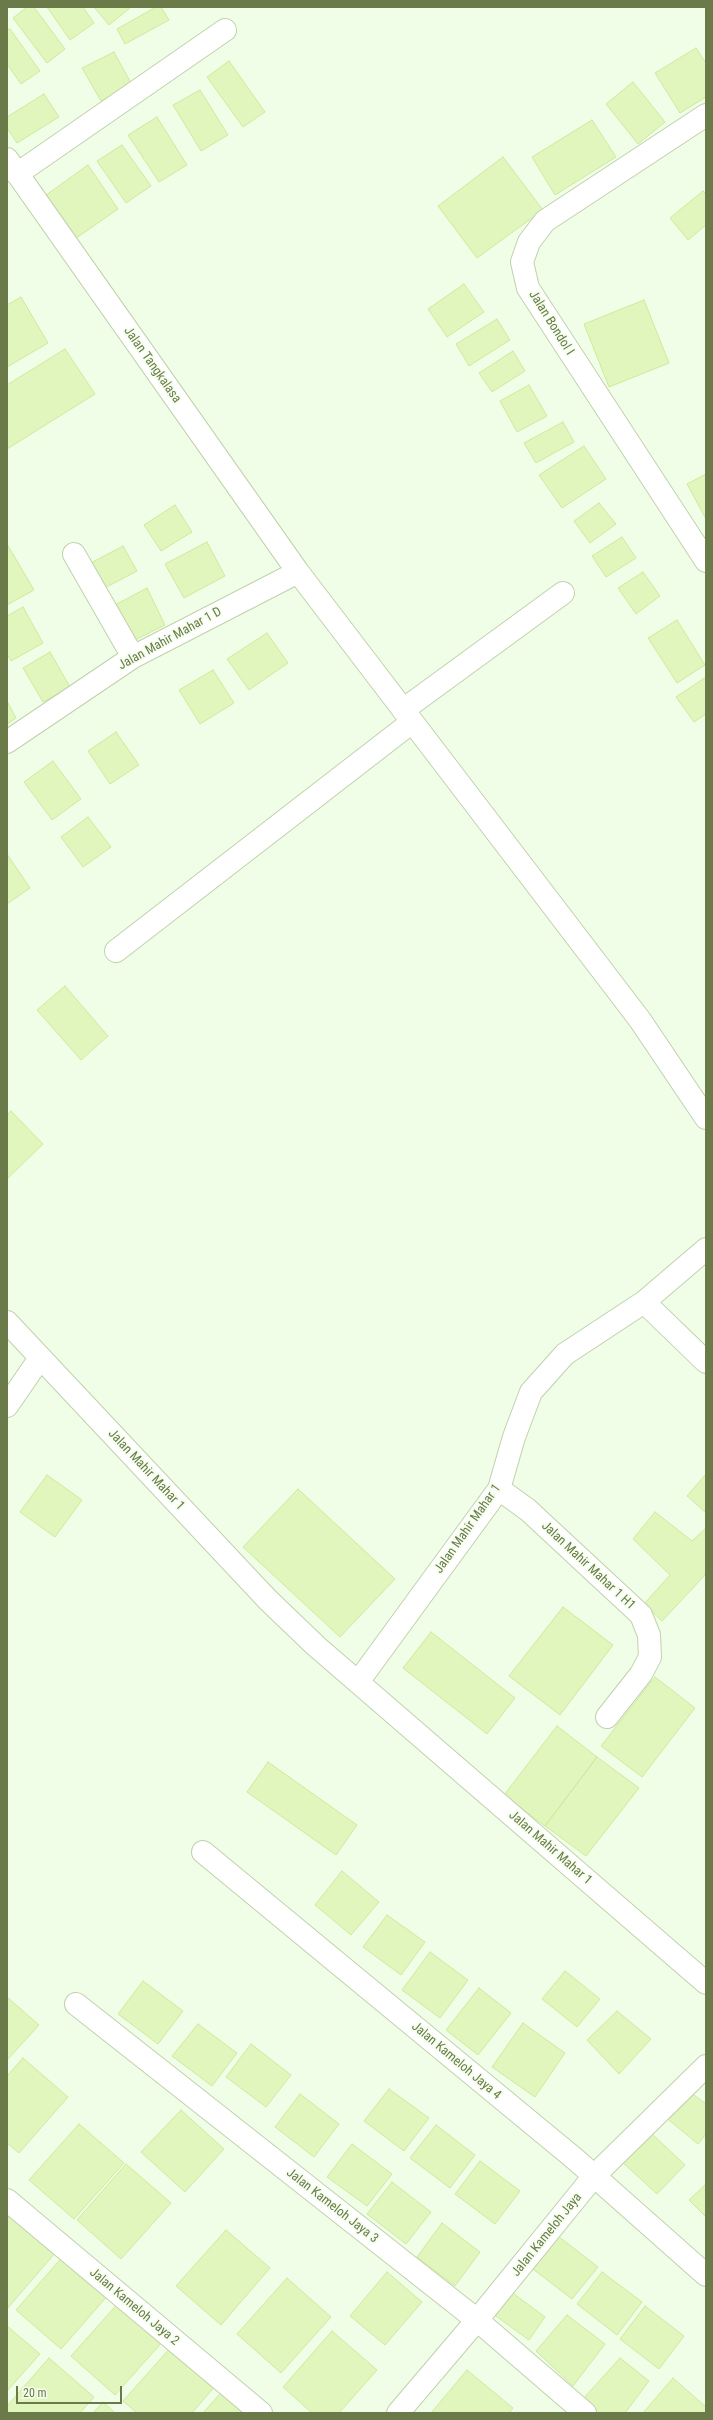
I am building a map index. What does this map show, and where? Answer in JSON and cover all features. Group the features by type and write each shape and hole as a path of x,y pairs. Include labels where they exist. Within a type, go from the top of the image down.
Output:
{"street":[{"path":"12,166 225,30"},
{"name":"Jalan Bondol I","path":"706,115 546,221 529,242 522,262 528,288 706,561"},
{"name":"Jalan Tangkalasa","path":"12,166 298,572 640,1020 706,1118"},
{"path":"74,554 133,657"},
{"name":"Jalan Mahir Mahar 1 D","path":"7,742 133,657 298,572"},
{"path":"116,951 407,716 563,593"},
{"name":"Jalan Mahir Mahar 1","path":"358,1682 499,1489 514,1437 531,1392 565,1354 644,1302 706,1249"},
{"path":"644,1302 706,1362"},
{"name":"Jalan Mahir Mahar 1","path":"7,1322 268,1600 358,1682 706,1983"},
{"path":"7,1406 40,1358"},
{"name":"Jalan Mahir Mahar 1 H1","path":"499,1489 528,1510 641,1615 648,1635 650,1657 641,1674 607,1717"},
{"name":"Jalan Kameloh Jaya 4","path":"203,1852 594,2176 706,2275"},
{"name":"Jalan Kameloh Jaya 3","path":"76,2004 477,2320 585,2413"},
{"name":"Jalan Kameloh Jaya","path":"398,2413 477,2320 594,2176 706,2066"},
{"name":"Jalan Kameloh Jaya 2","path":"7,2200 261,2413"}],"building":[{"path":"27,7 34,7 65,49 47,63 13,18"},
{"path":"47,7 83,7 94,23 70,40"},
{"path":"94,7 131,7 109,25"},
{"path":"156,7 161,7 169,20 125,44 117,29"},
{"path":"10,29 40,71 21,84 7,64 7,30"},
{"path":"696,48 706,63 706,97 680,113 655,73"},
{"path":"114,52 132,85 101,101 82,68"},
{"path":"229,61 265,112 243,127 207,77"},
{"path":"633,82 665,122 638,144 606,104"},
{"path":"200,90 228,135 201,151 173,105"},
{"path":"44,94 59,117 17,143 7,128 7,117"},
{"path":"157,117 187,165 159,182 128,135"},
{"path":"592,120 616,157 555,195 532,157"},
{"path":"122,145 151,186 126,203 97,161"},
{"path":"503,157 543,210 477,258 438,206"},
{"path":"88,165 118,209 72,241 42,198"},
{"path":"703,191 706,194 706,225 688,240 670,218"},
{"path":"464,284 484,312 447,337 428,309"},
{"path":"21,297 48,343 7,367 7,305"},
{"path":"644,300 669,363 609,387 584,324"},
{"path":"497,319 510,340 469,366 456,344"},
{"path":"65,349 95,394 7,449 7,385"},
{"path":"513,351 525,371 492,392 479,373"},
{"path":"529,385 547,416 517,432 500,401"},
{"path":"563,422 574,442 536,463 524,443"},
{"path":"584,446 606,479 562,508 539,475"},
{"path":"706,474 706,519 687,484"},
{"path":"599,503 616,524 590,543 574,521"},
{"path":"175,505 192,532 161,551 144,525"},
{"path":"622,537 636,558 606,577 592,556"},
{"path":"207,542 225,576 184,598 165,564"},
{"path":"7,544 34,590 7,605"},
{"path":"123,546 137,571 101,590 87,565"},
{"path":"643,572 660,596 636,614 618,588"},
{"path":"147,588 165,625 131,642 113,606"},
{"path":"23,607 43,643 11,661 7,654 7,616"},
{"path":"677,620 705,665 677,683 648,638"},
{"path":"267,633 288,663 249,690 227,659"},
{"path":"50,652 70,687 43,702 23,668"},
{"path":"213,670 234,703 200,724 179,690"},
{"path":"706,677 706,714 694,722 676,697"},
{"path":"7,701 16,718 7,724"},
{"path":"116,732 139,765 110,784 88,751"},
{"path":"53,761 81,799 52,820 24,782"},
{"path":"88,817 111,847 83,867 61,837"},
{"path":"7,854 30,888 7,904"},
{"path":"65,986 108,1036 81,1060 37,1010"},
{"path":"11,1111 43,1144 7,1179 7,1115"},
{"path":"706,1474 706,1513 687,1496"},
{"path":"47,1475 82,1500 55,1537 20,1512"},
{"path":"298,1489 395,1579 340,1637 243,1547"},
{"path":"655,1512 692,1541 706,1528 706,1574 662,1621 644,1604 670,1575 633,1539"},
{"path":"563,1607 613,1645 560,1715 509,1676"},
{"path":"431,1632 515,1698 487,1734 403,1668"},
{"path":"655,1677 695,1708 642,1777 601,1746"},
{"path":"557,1726 597,1757 545,1826 504,1795"},
{"path":"597,1757 639,1788 586,1856 545,1826"},
{"path":"268,1762 357,1825 336,1855 247,1792"},
{"path":"342,1871 379,1902 351,1935 315,1905"},
{"path":"387,1915 425,1942 401,1975 363,1947"},
{"path":"430,1952 468,1980 440,2018 402,1990"},
{"path":"565,1971 600,1999 577,2027 542,1999"},
{"path":"143,1981 183,2011 158,2044 118,2014"},
{"path":"479,1988 511,2013 478,2055 446,2030"},
{"path":"7,1997 39,2025 7,2060"},
{"path":"617,2011 651,2039 619,2074 587,2040"},
{"path":"523,2023 565,2053 535,2097 492,2067"},
{"path":"198,2024 237,2053 212,2086 172,2056"},
{"path":"251,2044 291,2075 266,2107 226,2077"},
{"path":"23,2058 68,2097 19,2153 7,2143 7,2076"},
{"path":"389,2089 429,2118 404,2151 364,2121"},
{"path":"686,2089 706,2104 706,2134 698,2144 664,2116"},
{"path":"300,2094 339,2124 314,2157 275,2127"},
{"path":"181,2110 224,2149 185,2192 141,2152"},
{"path":"79,2124 124,2163 74,2219 29,2180"},
{"path":"436,2125 475,2155 450,2188 410,2158"},
{"path":"649,2131 685,2165 657,2194 621,2161"},
{"path":"352,2144 392,2174 367,2206 327,2177"},
{"path":"480,2161 520,2191 495,2224 455,2194"},
{"path":"126,2164 171,2203 121,2259 77,2220"},
{"path":"392,2182 431,2212 406,2244 367,2214"},
{"path":"706,2184 706,2217 689,2200"},
{"path":"11,2213 56,2252 7,2309 7,2219"},
{"path":"442,2223 480,2252 455,2286 417,2257"},
{"path":"226,2230 270,2268 221,2325 176,2286"},
{"path":"558,2236 598,2267 572,2299 533,2269"},
{"path":"65,2254 110,2293 61,2349 16,2310"},
{"path":"387,2272 422,2302 385,2345 350,2316"},
{"path":"602,2272 642,2302 617,2335 577,2304"},
{"path":"287,2278 331,2317 281,2373 237,2334"},
{"path":"506,2288 545,2317 529,2340 489,2311"},
{"path":"121,2300 165,2339 115,2395 71,2356"},
{"path":"645,2306 684,2336 659,2369 620,2339"},
{"path":"567,2315 605,2344 573,2386 536,2351"},
{"path":"7,2326 40,2354 7,2391"},
{"path":"332,2331 377,2370 339,2413 312,2413 283,2387"},
{"path":"173,2345 217,2384 192,2413 137,2413 123,2401"},
{"path":"49,2358 94,2397 80,2413 7,2413 7,2406"},
{"path":"620,2358 649,2381 625,2413 595,2413 583,2399"},
{"path":"467,2370 513,2408 509,2413 431,2413"},
{"path":"673,2378 706,2407 706,2413 643,2413"},
{"path":"226,2387 255,2413 203,2413"},
{"path":"103,2402 115,2413 93,2413"}]}
